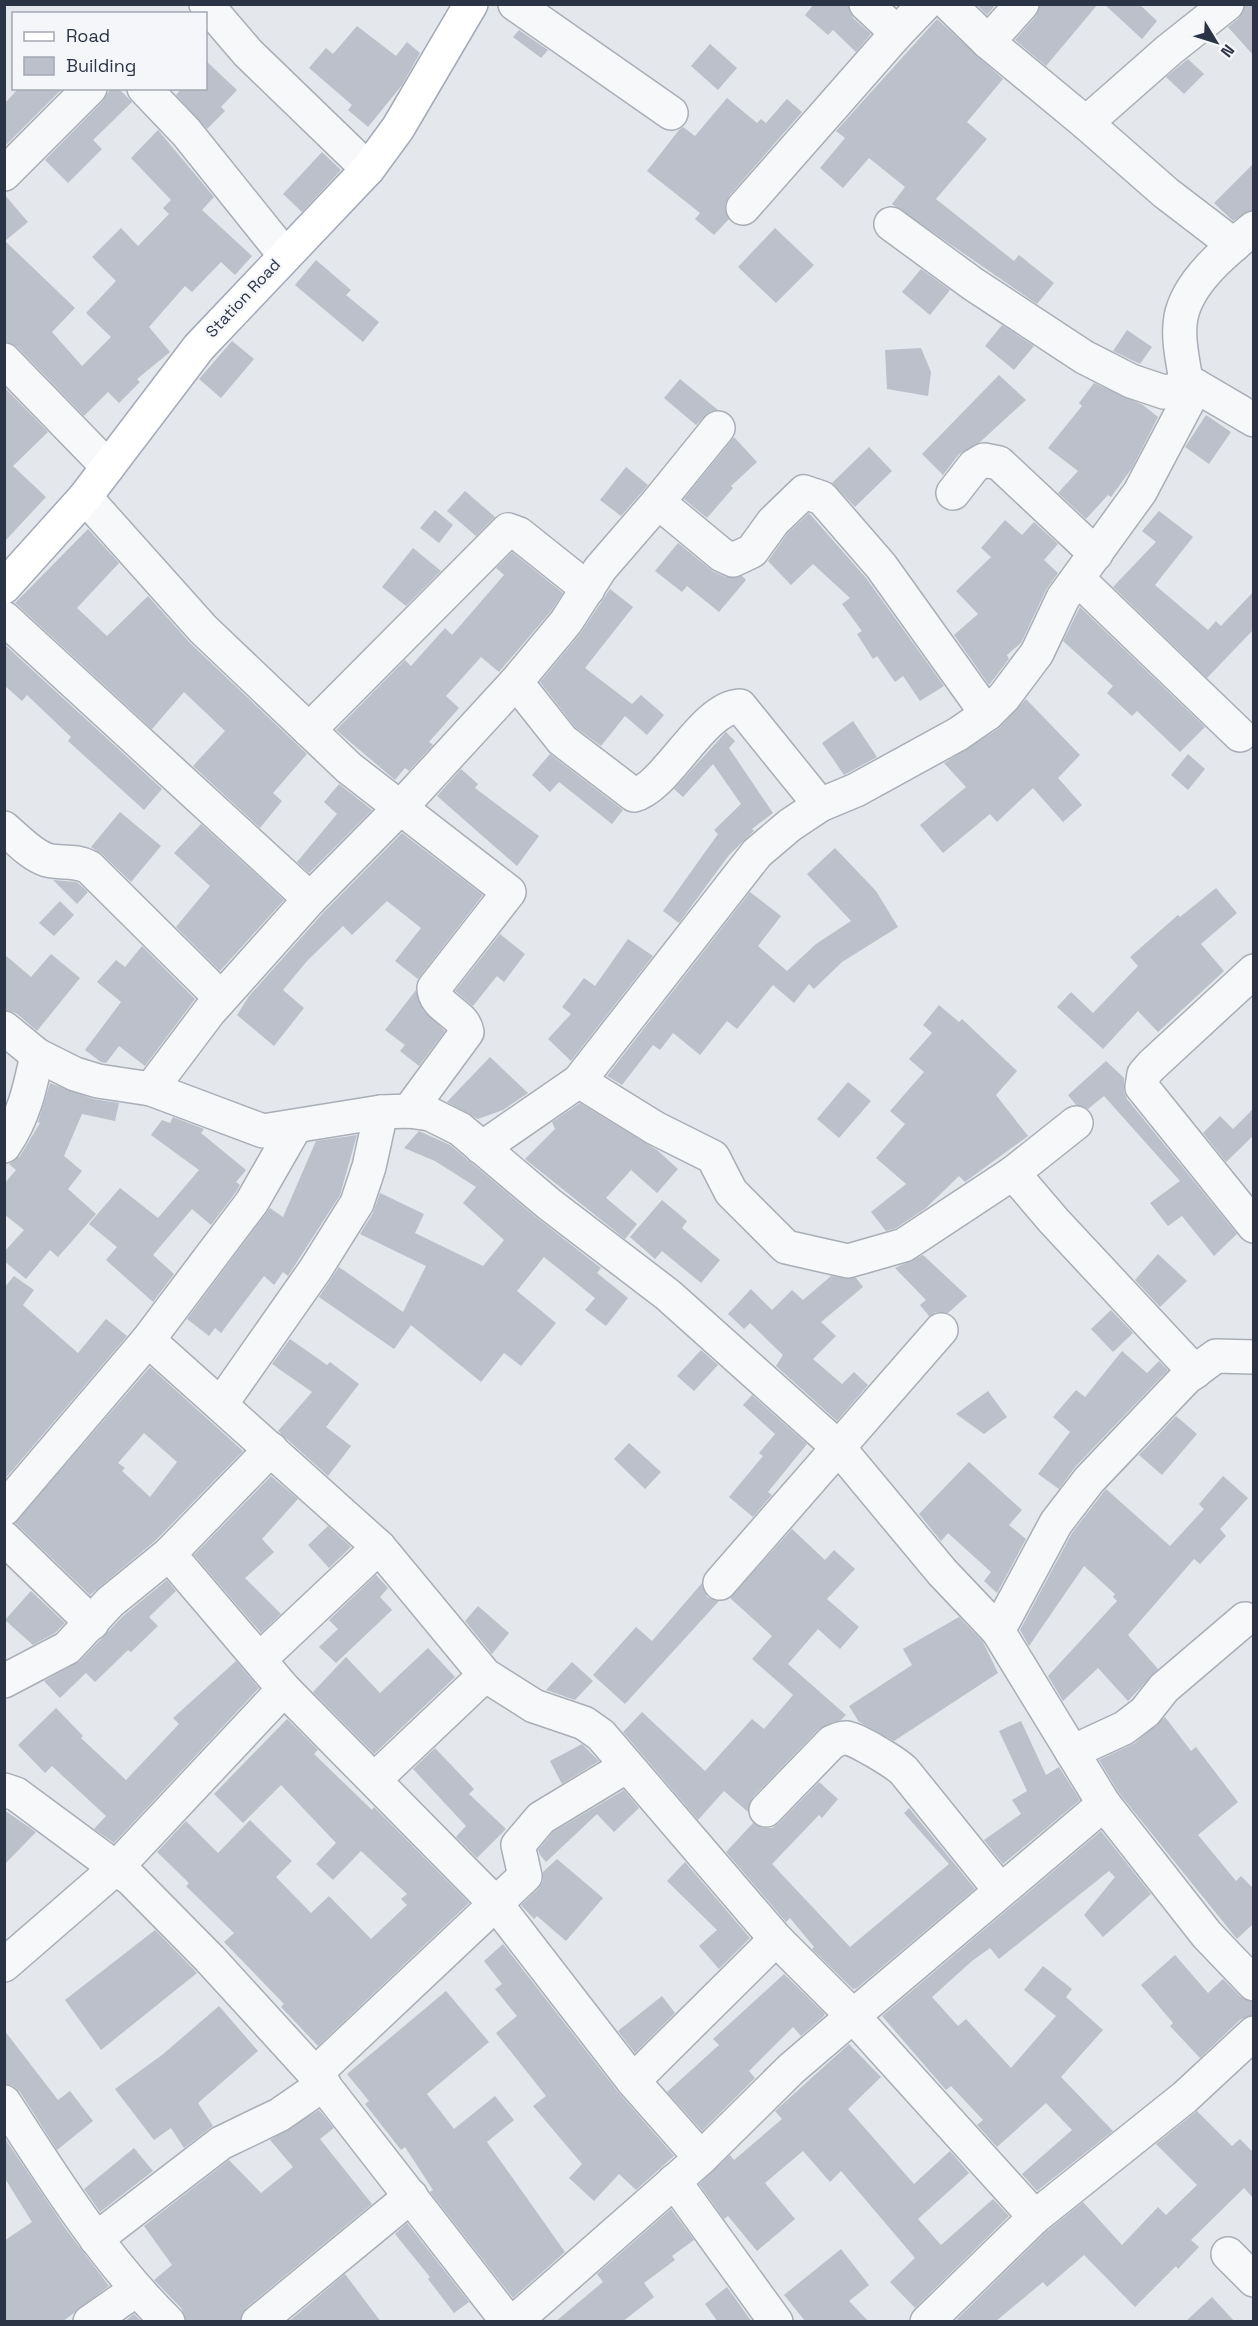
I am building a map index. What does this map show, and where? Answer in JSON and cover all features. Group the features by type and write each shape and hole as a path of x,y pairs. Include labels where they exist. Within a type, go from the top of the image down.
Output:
{"main road":[{"name":"Station Road","path":"4,586 85,497 199,346 368,168 398,128 471,5"}],"street":[{"path":"206,4 248,52 368,168"},
{"path":"515,4 671,113"},
{"path":"866,4 897,33"},
{"path":"743,208 925,4"},
{"path":"949,4 988,42 1166,193 1244,237 1189,294 1181,317 1186,381 1254,420"},
{"path":"988,42 1022,4"},
{"path":"1086,123 1169,50 1227,4"},
{"path":"4,174 88,90"},
{"path":"146,90 186,132 284,254"},
{"path":"891,225 973,284 1084,357 1131,381 1164,392 1196,386"},
{"path":"4,360 108,467"},
{"path":"482,1148 579,1081 626,1024 735,878 757,853 790,825 820,805 856,790 958,734 987,714 1023,675 1064,598 1140,492 1196,386"},
{"path":"151,1089 221,998 310,899 400,808 516,682 566,622 600,569 718,428"},
{"path":"953,493 974,466 984,460 999,463 1087,566 1240,735"},
{"path":"658,502 722,555 733,560 752,551 773,522 804,492 822,498 888,575 987,714"},
{"path":"85,497 202,629 349,768 509,892 434,988 437,998 465,1024 467,1032 395,1111 369,1167 357,1203 315,1270 221,1404"},
{"path":"309,730 508,530 519,534 588,589"},
{"path":"4,618 310,899"},
{"path":"516,682 562,740 634,795 648,788 680,753 723,712 732,706 740,706 820,805"},
{"path":"4,828 49,861 71,860 89,867 221,998"},
{"path":"1254,971 1151,1066 1144,1074 1142,1087 1254,1226"},
{"path":"4,1028 37,1055 75,1074 98,1081 151,1089 263,1131 395,1111 430,1114 460,1129 549,1204 668,1295 838,1447 942,1572 998,1632 1104,1804 1207,1935 1254,1984"},
{"path":"4,1146 24,1109 37,1055"},
{"path":"579,1081 655,1128 714,1158 731,1192 786,1247 848,1261 904,1245 1013,1173 1076,1122"},
{"path":"4,1509 148,1340 252,1202 295,1127"},
{"path":"1013,1173 1062,1230 1195,1372"},
{"path":"720,1582 941,1330"},
{"path":"148,1340 379,1547 485,1675 534,1706 584,1723 601,1735 776,1939 853,2016 1035,2217"},
{"path":"998,1632 1056,1523 1089,1480 1195,1372 1216,1356 1254,1357"},
{"path":"4,1681 61,1652 92,1623 110,1602 169,1554 271,1449"},
{"path":"4,1538 92,1623"},
{"path":"260,1659 379,1547"},
{"path":"169,1554 284,1689 497,1905 633,2081 701,2158"},
{"path":"1072,1752 1124,1728 1145,1712 1164,1688 1245,1619"},
{"path":"375,1779 485,1675"},
{"path":"4,1965 116,1868 284,1689"},
{"path":"766,1810 832,1742 849,1738 888,1757 904,1771 1000,1890"},
{"path":"96,2239 221,2143 279,2115 320,2079 525,1876 518,1845 541,1818 627,1766"},
{"path":"4,1790 16,1794 130,1879 210,1959 320,2079 508,2322"},
{"path":"514,2322 701,2158 791,2069 1104,1804"},
{"path":"633,2081 776,1939"},
{"path":"927,2322 1035,2217 1185,2097 1254,2033"},
{"path":"8,2116 96,2239 136,2290 168,2322"},
{"path":"674,2181 776,2322"},
{"path":"258,2322 411,2196"},
{"path":"1228,2254 1254,2280"},
{"path":"90,2322 136,2290"}],"building":[{"path":"814,4 848,4 853,18 871,34 856,52 833,30 828,35 805,15"},
{"path":"976,4 996,4 987,15"},
{"path":"1040,4 1098,4 1046,66 1015,40 1036,16"},
{"path":"1104,4 1139,4 1157,21 1142,39"},
{"path":"1245,4 1254,4 1254,56 1228,27 1239,18"},
{"path":"937,19 1003,79 967,122 987,139 936,199 1014,261 1019,255 1054,283 1037,304 892,204 905,187 869,158 843,188 820,168 845,138 836,131"},
{"path":"357,26 396,56 407,42 420,53 402,85 368,127 348,110 352,105 309,68 326,48 333,54"},
{"path":"519,30 548,50 541,58 513,37"},
{"path":"710,44 737,68 718,90 691,66"},
{"path":"1188,59 1204,74 1184,94 1166,77"},
{"path":"207,62 237,90 221,107 225,111 207,129 176,95 180,90 207,90"},
{"path":"17,90 61,90 4,147 4,104"},
{"path":"110,90 120,90 132,102 93,140 102,149 68,183 45,160 103,101"},
{"path":"727,98 757,123 761,119 766,123 787,99 802,112 729,196 725,205 729,219 714,235 695,219 700,213 647,171 679,130 683,127 695,136"},
{"path":"158,130 214,197 202,210 252,256 235,275 221,262 192,292 185,286 149,327 170,352 137,379 140,382 119,403 108,392 84,416 17,347 4,342 4,194 28,222 5,241 75,308 52,332 82,366 111,337 86,313 116,281 92,257 121,228 138,246 169,214 163,208 171,200 131,158"},
{"path":"322,152 341,170 302,212 283,194"},
{"path":"1254,163 1254,209 1233,221 1214,203"},
{"path":"775,228 814,265 776,303 738,267"},
{"path":"316,260 351,290 346,295 379,322 363,342 295,285"},
{"path":"921,269 950,290 930,315 902,292"},
{"path":"1002,325 1034,346 1014,370 985,346"},
{"path":"1127,330 1152,347 1140,364 1113,351"},
{"path":"232,341 254,359 221,398 199,379"},
{"path":"921,348 931,372 928,396 887,389 885,350"},
{"path":"999,375 1026,400 979,443 959,454 943,475 922,454"},
{"path":"680,379 718,410 711,411 696,425 664,398"},
{"path":"1094,383 1143,405 1158,417 1132,468 1111,497 1108,495 1086,519 1058,493 1078,471 1048,448 1082,406 1079,403"},
{"path":"4,387 48,432 13,466 46,497 4,542"},
{"path":"1206,415 1231,432 1209,464 1185,447"},
{"path":"734,437 757,462 731,486 733,488 707,518 684,499"},
{"path":"869,447 892,471 855,507 832,483"},
{"path":"626,467 648,485 621,516 600,500"},
{"path":"465,491 495,517 476,536 447,511"},
{"path":"435,510 453,525 439,543 420,528"},
{"path":"1159,511 1193,537 1155,585 1208,630 1216,621 1221,626 1254,591 1254,629 1207,678 1113,587 1156,542 1142,531"},
{"path":"809,513 866,578 944,686 920,701 903,676 895,682 877,656 873,659 857,634 862,631 842,604 850,598 813,564 791,585 768,561 787,534"},
{"path":"1005,520 1022,535 1034,522 1058,544 1044,560 1058,573 1046,590 1021,643 1007,655 1009,659 989,685 954,635 978,614 956,591 991,557 981,548"},
{"path":"88,529 119,563 77,608 107,636 148,596 190,643 307,754 273,793 282,801 260,828 193,766 225,731 184,692 152,729 15,603"},
{"path":"678,543 714,572 726,577 742,576 746,580 719,612 687,586 682,592 655,571"},
{"path":"413,548 441,571 406,606 382,587"},
{"path":"512,552 563,593 551,611 499,672 481,657 446,696 459,708 429,742 433,745 409,771 405,768 395,780 336,730 405,660 411,666 445,628 452,635 504,575 496,568"},
{"path":"610,589 633,607 585,668 632,704 641,695 664,715 647,735 625,716 601,746 575,727 540,682 580,634"},
{"path":"1080,607 1205,727 1180,752 1137,711 1132,716 1107,693 1113,686 1063,641"},
{"path":"4,644 162,789 144,810 68,741 71,737 27,695 22,701 4,685"},
{"path":"1026,699 1080,755 1058,778 1082,805 1063,822 1033,788 997,822 990,814 943,853 920,825 966,787 944,763 998,729"},
{"path":"853,721 877,757 844,775 822,743"},
{"path":"726,732 735,741 729,748 773,813 752,829 754,831 729,855 679,923 663,911 718,834 714,830 741,804 713,764 683,797 674,789"},
{"path":"550,754 623,810 612,824 559,782 550,792 532,775"},
{"path":"1188,754 1205,769 1188,790 1171,775"},
{"path":"461,769 478,784 475,788 539,836 517,866 437,796"},
{"path":"339,784 372,810 309,873 297,862 337,814 324,802"},
{"path":"120,812 161,846 131,882 102,854 91,847"},
{"path":"201,824 284,900 220,971 176,927 210,886 174,853"},
{"path":"402,833 483,895 418,979 395,961 421,928 387,901 352,935 343,926 307,961 283,990 304,1008 274,1046 237,1015 249,996 324,912"},
{"path":"835,848 876,891 898,927 842,962 814,989 809,984 794,1003 773,985 737,1029 727,1021 700,1055 673,1033 660,1050 653,1045 622,1085 607,1076 750,892 781,916 758,946 787,971 816,944 851,921 807,874"},
{"path":"53,880 77,882 88,892 77,904"},
{"path":"1216,888 1237,913 1201,944 1224,971 1158,1032 1138,1011 1103,1049 1057,1007 1071,992 1093,1013 1138,966 1130,957 1178,915 1180,917"},
{"path":"60,901 74,915 54,936 39,923"},
{"path":"500,934 525,954 504,982 497,976 473,1006 455,991"},
{"path":"628,939 653,956 571,1061 548,1039 571,1014 562,1007 584,978 595,986"},
{"path":"142,946 195,999 145,1066 119,1046 106,1063 101,1062 85,1050 121,1002 97,982 116,960 125,967"},
{"path":"4,954 31,977 51,954 80,978 37,1031 16,1013 4,1009"},
{"path":"416,990 423,1010 445,1031 419,1066 400,1051 405,1045 385,1030"},
{"path":"939,1005 959,1022 962,1019 1017,1071 996,1095 1028,1136 965,1182 959,1176 926,1208 896,1228 886,1231 871,1212 906,1184 876,1158 905,1124 890,1111 924,1072 909,1059 932,1033 923,1025"},
{"path":"490,1057 528,1093 503,1110 478,1119 447,1102"},
{"path":"1106,1061 1124,1078 1124,1091 1127,1099 1237,1234 1214,1256 1182,1216 1168,1226 1150,1203 1180,1181 1104,1096 1088,1109 1076,1105 1068,1095"},
{"path":"848,1082 871,1101 839,1138 817,1119"},
{"path":"50,1083 93,1099 119,1103 115,1121 82,1114 64,1156 82,1171 68,1189 96,1214 58,1257 50,1250 26,1279 4,1261 4,1252 24,1230 4,1214 4,1184 16,1170 9,1164 20,1156 40,1123 38,1122"},
{"path":"580,1103 657,1150 678,1169 657,1193 631,1170 606,1198 637,1224 625,1239 525,1159 555,1129 552,1122"},
{"path":"1254,1108 1254,1135 1226,1162 1203,1133 1220,1116 1233,1129"},
{"path":"173,1117 204,1129 201,1133 246,1170 236,1182 240,1185 236,1192 211,1225 192,1209 153,1255 174,1274 153,1302 106,1260 117,1247 89,1224 120,1188 158,1218 199,1170 151,1135 162,1120 170,1123"},
{"path":"419,1131 450,1145 601,1268 597,1273 628,1298 606,1326 585,1310 595,1298 544,1257 517,1291 556,1323 521,1366 504,1353 481,1382 411,1325 394,1349 319,1297 339,1267 403,1312 426,1266 360,1234 373,1213 380,1193 424,1214 415,1233 483,1266 504,1240 463,1203 476,1187 435,1161 404,1148"},
{"path":"357,1135 340,1195 288,1276 283,1272 274,1285 264,1276 221,1333 215,1328 209,1336 187,1319 270,1208 283,1217 316,1141"},
{"path":"662,1200 687,1221 682,1228 720,1260 701,1283 662,1251 655,1259 630,1237"},
{"path":"1158,1254 1187,1281 1160,1307 1135,1280"},
{"path":"923,1255 967,1296 948,1313 936,1312 929,1316 920,1305 926,1300 895,1268"},
{"path":"14,1276 34,1290 23,1305 78,1353 106,1319 127,1336 4,1480 4,1288"},
{"path":"831,1276 856,1278 863,1287 821,1322 836,1336 813,1359 842,1384 854,1372 868,1385 837,1421 776,1366 783,1355 750,1323 744,1329 728,1314 751,1289 772,1310 792,1290 803,1300"},
{"path":"1111,1310 1133,1333 1113,1352 1091,1329"},
{"path":"290,1339 327,1365 330,1362 359,1384 326,1427 351,1446 328,1476 278,1431 312,1392 272,1364"},
{"path":"701,1350 718,1365 694,1391 677,1376"},
{"path":"1122,1351 1147,1373 1159,1361 1168,1370 1075,1467 1059,1489 1038,1474 1070,1432 1053,1417 1076,1390 1085,1397"},
{"path":"150,1367 243,1451 156,1540 90,1595 15,1523","holes":["144,1433 177,1462 150,1497 122,1471 125,1468 118,1463"]},
{"path":"988,1391 1007,1417 984,1434 956,1414"},
{"path":"752,1395 807,1444 768,1492 772,1495 753,1517 729,1497 763,1456 759,1453 775,1434 743,1405"},
{"path":"1176,1416 1197,1434 1162,1475 1139,1455"},
{"path":"629,1443 661,1472 645,1489 614,1459"},
{"path":"969,1462 1022,1510 1009,1525 1026,1539 997,1593 984,1581 991,1572 948,1533 941,1541 919,1514"},
{"path":"271,1476 298,1499 262,1539 274,1552 245,1578 281,1614 261,1633 194,1555"},
{"path":"1223,1476 1248,1498 1220,1529 1226,1536 1200,1564 1194,1559 1128,1635 1158,1669 1128,1701 1098,1668 1063,1701 1048,1676 1117,1601 1113,1597 1115,1594 1084,1566 1029,1646 1020,1630 1072,1533 1106,1489 1170,1546 1204,1509 1199,1504"},
{"path":"328,1526 351,1547 329,1568 308,1545"},
{"path":"792,1529 825,1560 834,1550 855,1569 827,1599 859,1627 840,1649 818,1629 788,1664 846,1715 841,1720 819,1729 753,1797 748,1812 724,1791 698,1820 623,1732 642,1712 705,1771 752,1719 764,1729 793,1695 752,1659 772,1636 730,1598"},
{"path":"376,1575 388,1588 380,1597 392,1610 336,1663 319,1647 338,1629 329,1620"},
{"path":"167,1580 176,1591 149,1617 158,1626 131,1652 128,1650 95,1682 86,1673 60,1698 44,1681 80,1661 123,1616"},
{"path":"702,1583 707,1597 719,1601 625,1704 593,1675 636,1627 652,1641"},
{"path":"31,1591 65,1623 55,1633 33,1645 5,1620"},
{"path":"478,1606 509,1633 492,1654 465,1621"},
{"path":"959,1617 983,1642 998,1673 894,1741 859,1722 849,1706 912,1665 903,1649"},
{"path":"428,1648 455,1677 374,1754 313,1692 346,1657 380,1693"},
{"path":"236,1661 259,1688 114,1843 94,1829 106,1816 52,1766 45,1773 18,1745 56,1708 83,1736 81,1738 126,1780 179,1724 173,1718"},
{"path":"572,1662 593,1681 575,1700 546,1690"},
{"path":"1165,1717 1191,1751 1196,1747 1238,1802 1198,1835 1236,1881 1241,1876 1254,1889 1254,1923 1237,1939 1119,1793 1099,1760 1135,1743"},
{"path":"287,1719 318,1750 314,1754 372,1810 374,1807 469,1903 318,2046 281,2007 284,2004 224,1942 234,1933 186,1886 189,1883 157,1852 186,1821 218,1853 250,1820 292,1861 276,1877 311,1913 329,1896 371,1939 407,1905 401,1899 407,1894 361,1851 333,1880 316,1864 336,1843 281,1785 243,1823 214,1794"},
{"path":"1021,1721 1046,1775 1059,1767 1080,1800 1003,1864 984,1840 1021,1814 1012,1800 1027,1791 999,1731"},
{"path":"582,1744 599,1761 562,1784 550,1761"},
{"path":"435,1748 474,1789 469,1794 506,1829 477,1858 456,1837 466,1826 413,1769"},
{"path":"819,1782 838,1799 822,1818 819,1815 772,1864 850,1947 949,1864 904,1813 909,1808 975,1889 853,1989 812,1949 814,1947 790,1918 786,1922 726,1852 753,1823 762,1828 772,1828 779,1823"},
{"path":"624,1790 639,1808 614,1832 597,1814 546,1862 540,1855 538,1850 553,1832"},
{"path":"4,1810 36,1832 4,1865"},
{"path":"1101,1831 1151,1894 1103,1937 1084,1915 1115,1877 1109,1871 999,1959 990,1948 932,1997 958,2026 966,2019 1011,2068 1056,2016 1024,1990 1043,1966 1072,1989 1066,1997 1103,2030 1061,2077 1113,2131 1037,2191 1022,2174 1072,2130 1046,2103 997,2147 977,2125 983,2120 951,2086 946,2090 882,2016"},
{"path":"557,1859 603,1898 566,1941 537,1916 534,1919 521,1905 538,1889 543,1881 543,1872"},
{"path":"685,1862 750,1938 719,1969 699,1946 717,1930 667,1881"},
{"path":"155,1930 197,1973 101,2050 65,2000"},
{"path":"503,1944 618,2092 674,2156 636,2190 619,2174 594,2201 569,2178 582,2164 533,2106 546,2096 496,2033 517,2016 495,1989 502,1984 484,1961"},
{"path":"1175,1955 1208,1993 1223,1979 1241,1997 1254,2002 1254,2015 1241,2019 1200,2058 1170,2026 1173,2023 1141,1985"},
{"path":"784,1974 825,2014 801,2036 793,2027 749,2071 755,2078 702,2131 667,2092 719,2045 713,2039"},
{"path":"446,1991 489,2042 427,2094 454,2129 495,2096 514,2120 487,2142 565,2252 513,2298 430,2192 433,2190 405,2147 401,2150 365,2104 369,2101 347,2074"},
{"path":"662,1996 675,2013 635,2053 618,2031"},
{"path":"219,2006 258,2051 198,2103 213,2126 184,2148 171,2128 154,2140 115,2089 162,2055"},
{"path":"4,2030 58,2100 70,2091 93,2121 57,2150 20,2092 13,2086 4,2084"},
{"path":"849,2044 881,2077 848,2109 914,2184 950,2151 969,2173 918,2219 941,2245 993,2199 1009,2216 915,2308 890,2282 915,2258 841,2171 830,2182 803,2151 765,2183 795,2219 757,2251 728,2216 724,2219 699,2184 730,2155 734,2160 782,2119 775,2111"},
{"path":"319,2110 334,2128 320,2139 372,2204 246,2308 240,2322 186,2322 182,2309 154,2280 172,2265 144,2226 229,2160 261,2193 293,2167 270,2140"},
{"path":"1197,2111 1232,2146 1240,2139 1254,2153 1254,2199 1244,2188 1191,2240 1199,2247 1178,2269 1176,2266 1135,2307 1084,2255 1047,2287 1043,2282 995,2322 960,2322 957,2319 1047,2231 1083,2202 1122,2245 1158,2207 1166,2215 1197,2185 1156,2144"},
{"path":"4,2137 65,2228 109,2286 62,2322 4,2322 4,2241 32,2222 4,2177"},
{"path":"134,2148 153,2171 100,2212 84,2189"},
{"path":"671,2209 694,2240 672,2256 675,2260 644,2283 654,2297 622,2322 555,2322 603,2282 597,2274"},
{"path":"407,2223 469,2302 454,2313 428,2279 430,2277 395,2234"},
{"path":"841,2249 869,2285 849,2301 869,2322 806,2322 784,2295"},
{"path":"345,2274 381,2322 288,2322"},
{"path":"727,2287 752,2322 718,2322 705,2304"},
{"path":"1212,2297 1235,2322 1185,2322"},
{"path":"134,2314 142,2322 124,2322"}]}
